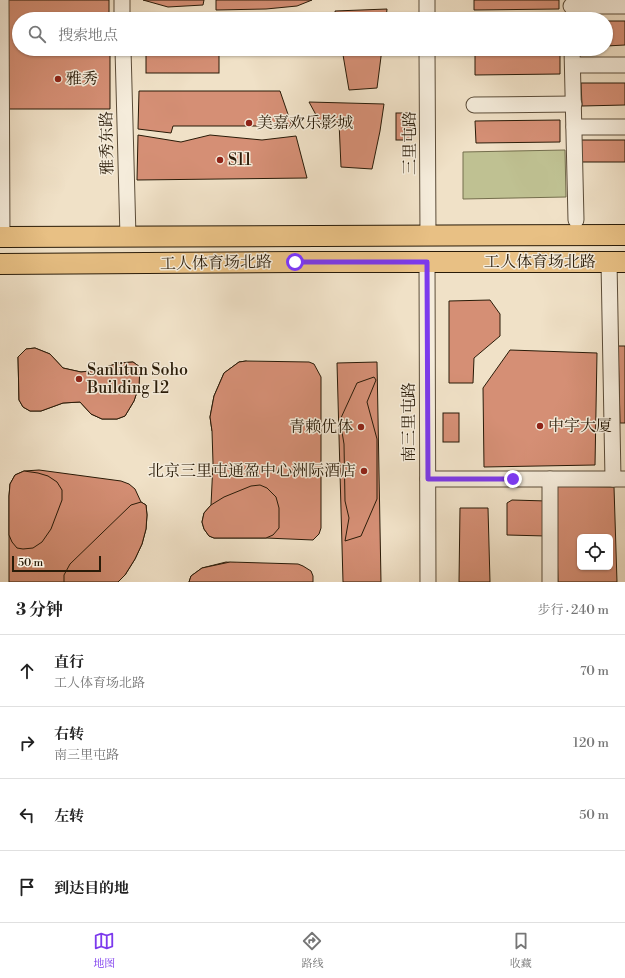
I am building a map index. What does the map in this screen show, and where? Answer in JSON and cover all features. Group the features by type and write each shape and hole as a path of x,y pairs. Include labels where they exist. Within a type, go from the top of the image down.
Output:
{"main road":[{"name":"工人体育场北路","path":"1,237 428,237 625,235"},
{"name":"工人体育场北路","path":"0,264 617,262"}],"street":[{"path":"1,0 1,237"},
{"path":"122,0 122,12"},
{"path":"427,0 427,12"},
{"path":"571,8 625,6"},
{"name":"雅秀东路","path":"123,56 128,237"},
{"name":"三里屯路","path":"427,56 428,237"},
{"path":"572,56 576,220"},
{"path":"573,65 625,65"},
{"path":"474,105 574,104"},
{"path":"574,127 625,127"},
{"name":"南三里屯路","path":"427,262 428,582"},
{"path":"428,479 619,479 617,262"},
{"path":"550,479 550,582"}],"green space":[{"path":"565,150 566,197 463,199 463,152"}],"building":[{"name":"雅秀","path":"5,0 109,0 109,12 12,12 12,56 110,56 110,109 6,109"},
{"path":"143,0 204,0 203,5 168,7"},
{"path":"216,0 312,0 297,6 266,9 216,10"},
{"path":"474,0 559,0 559,9 474,10"},
{"path":"387,9 387,12 335,11"},
{"path":"613,21 625,21 625,45 613,46"},
{"path":"146,56 219,56 219,73 146,73"},
{"path":"343,56 381,56 377,88 349,90"},
{"path":"475,56 560,56 560,74 475,75"},
{"path":"581,83 625,83 625,105 582,106"},
{"path":"139,91 280,91 292,126 173,126 171,133 138,129"},
{"path":"309,102 384,104 372,169 341,167 339,122 321,124"},
{"path":"396,113 411,113 411,140 396,140"},
{"path":"560,120 560,142 476,143 475,121"},
{"name":"S11","path":"138,135 181,142 210,135 262,140 296,136 307,178 137,180"},
{"path":"581,140 625,140 625,162 581,162"},
{"path":"490,300 500,314 500,336 474,358 473,383 449,383 449,301"},
{"path":"618,346 625,346 625,423 620,423"},
{"name":"Sanlitun Soho Building 12","path":"35,348 50,354 63,368 81,372 98,370 118,363 133,362 140,367 139,386 134,401 125,416 117,419 102,419 91,414 80,402 63,403 41,411 30,411 23,407 19,400 18,357 26,349"},
{"name":"Sanlitun Soho Building 12","path":"35,348 50,354 63,368 81,372 98,370 118,363 133,362 140,367 139,386 134,401 125,416 117,419 102,419 91,414 80,402 63,403 41,411 30,411 23,407 19,400 18,357 26,349"},
{"name":"中宇大厦","path":"510,350 597,353 595,465 484,467 483,388"},
{"path":"246,361 258,368 261,373 261,425 259,434 249,439 236,440 212,431 210,417 214,396 224,373 239,362"},
{"path":"239,362 309,362 314,364 321,377 321,528 319,534 313,540 214,538 209,536 204,529 202,522 204,513 211,505 213,463 210,417 214,396 224,373"},
{"path":"377,362 381,582 343,582 337,363"},
{"path":"374,377 376,380 367,402 377,439 377,499 361,536 345,541 349,518 345,501 344,444 340,420 357,383"},
{"path":"443,413 459,413 459,442 443,442"},
{"path":"39,470 121,481 129,484 135,489 141,502 146,505 146,529 142,544 135,559 125,575 118,582 9,582 10,484 15,475 24,471"},
{"path":"24,471 48,476 57,482 62,490 62,500 51,529 42,542 33,548 23,549 17,548 9,535 9,496 10,484 15,475"},
{"path":"260,485 267,488 276,497 279,508 279,528 273,535 266,538 214,538 209,536 204,529 202,522 204,513 211,505 224,497 251,486"},
{"path":"555,486 614,487 617,582 558,582"},
{"path":"512,500 547,501 546,536 507,535 507,503"},
{"path":"141,502 146,505 146,529 142,544 125,575 118,582 64,582 64,575 70,564 131,505"},
{"path":"460,508 488,508 490,582 459,582"},
{"path":"226,562 236,563 239,569 239,582 189,582 191,576 202,568"},
{"path":"230,562 298,564 311,571 313,582 189,582 191,576 202,568"}],"place":[{"name":"雅秀","path":"58,79"},
{"name":"美嘉欢乐影城","path":"249,123"},
{"name":"S11","path":"220,160"},
{"name":"Sanlitun Soho Building 12","path":"79,379"},
{"name":"中宇大厦","path":"540,426"},
{"name":"青赖优体","path":"361,427"},
{"name":"北京三里屯通盈中心洲际酒店","path":"364,471"}],"route":[{"path":"295,262 427,262 428,479 513,479"}]}
